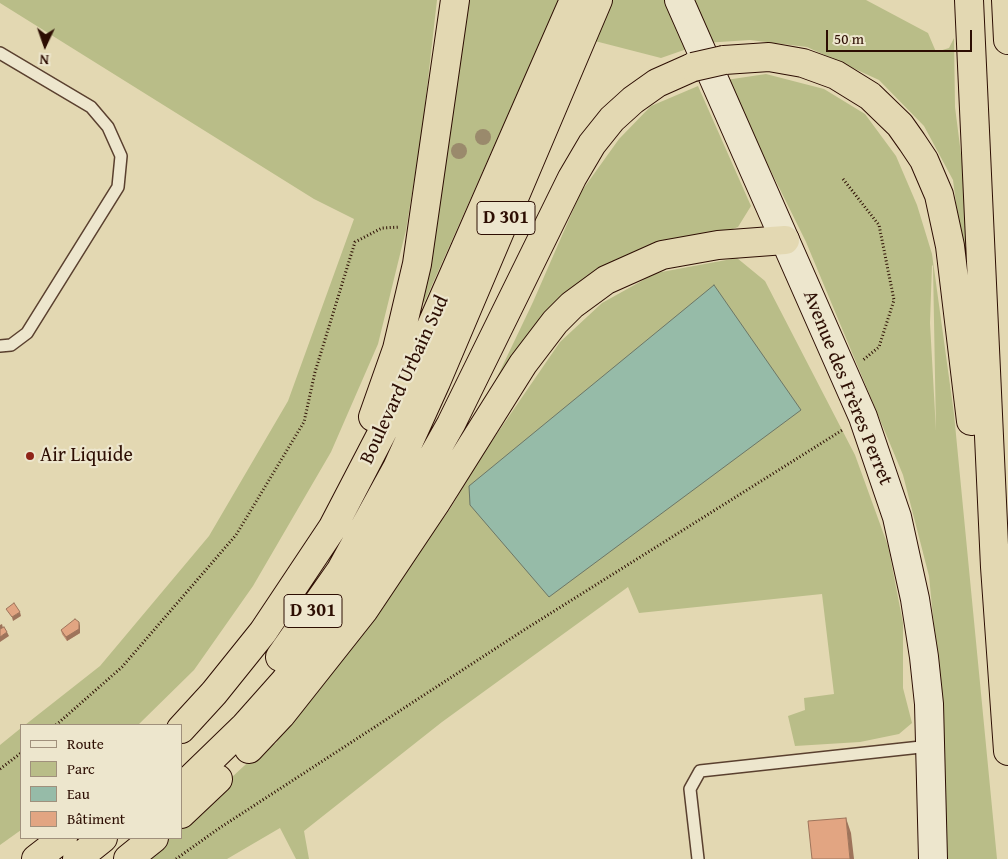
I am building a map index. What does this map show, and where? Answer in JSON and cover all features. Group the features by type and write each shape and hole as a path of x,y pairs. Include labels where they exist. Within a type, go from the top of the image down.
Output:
{"highway":[{"path":"334,528 397,349 409,305 423,225 455,0"},
{"name":"Boulevard Urbain Sud","path":"182,728 214,693 263,632 334,528 401,395 574,0"},
{"name":"D 301","path":"182,764 249,695 274,664 323,597 359,541 397,468 424,408 598,0"},
{"path":"969,0 995,567 1008,751"},
{"path":"1006,0 1008,40"},
{"path":"182,787 246,726 285,681 354,587 389,534 452,424 572,178 592,144 612,120 633,100 657,83 693,67 724,60 769,57 803,63 836,75 870,96 885,109 900,125 924,160 939,195 950,246 984,540 995,567"},
{"path":"182,813 264,734 334,649 425,519 523,364 555,322 572,305 606,280 662,256 718,245 785,240"},
{"path":"36,859 62,839"},
{"path":"77,859 101,839"},
{"path":"102,859 126,839"},
{"path":"128,859 153,839"}],"street":[{"name":"Avenue des Frères Perret","path":"679,0 846,376 863,417 897,517 915,599 926,676 933,859"}],"lane":[{"path":"0,52 91,107 108,128 121,156 118,187 27,333 11,345 0,346"},
{"path":"698,859 690,789 700,771 930,746"}],"path":[{"path":"843,179 879,225 894,300 879,347 846,376"},
{"path":"57,724 122,667 236,535 304,422 314,372 356,242 382,228 423,225"},
{"path":"176,859 226,824 524,630 863,417"},
{"path":"0,769 20,754"}],"green space":[{"path":"0,0 437,0 422,132 406,230 378,344 331,452 253,586 194,670 139,724 26,724 100,666 209,536 288,401 354,219 314,199 0,3"},
{"path":"464,0 559,0 424,303 418,297"},
{"path":"609,0 866,0 928,33 936,52 949,48 954,38 955,107 964,178 969,256 963,257 953,180 924,126 879,80 807,47 750,40 704,43 661,58 591,40"},
{"path":"766,74 824,89 865,114 896,156 917,205 932,254 954,414 997,859 943,859 940,688 929,576 903,475 806,242 726,80","holes":["933,266 936,431 930,323"]},
{"path":"698,86 751,206 738,227 722,233 659,243 496,390 492,388 533,302 581,192 619,139 651,106"},
{"path":"737,258 765,281 855,455 888,546 903,623 903,688 912,723 899,734 860,742 795,746 788,716 805,710 804,698 834,694 822,594 639,613 628,587 442,722 304,831 309,859 296,859 280,828 227,859 143,859 166,839 182,839 182,823 257,754 276,743 300,703 359,634 450,509 483,454 560,342 602,303 656,273"},
{"path":"20,729 20,831 0,845 0,745"}],"water":[{"path":"714,285 801,410 549,597 470,505 469,486"}],"building":[{"path":"14,603 20,612 12,617 6,609"},
{"path":"75,619 79,622 79,629 66,637 61,630"},
{"path":"4,627 7,632 0,637 0,629"},
{"path":"846,818 850,859 812,859 808,821"}],"place":[{"name":"Air Liquide","path":"30,456"}]}
